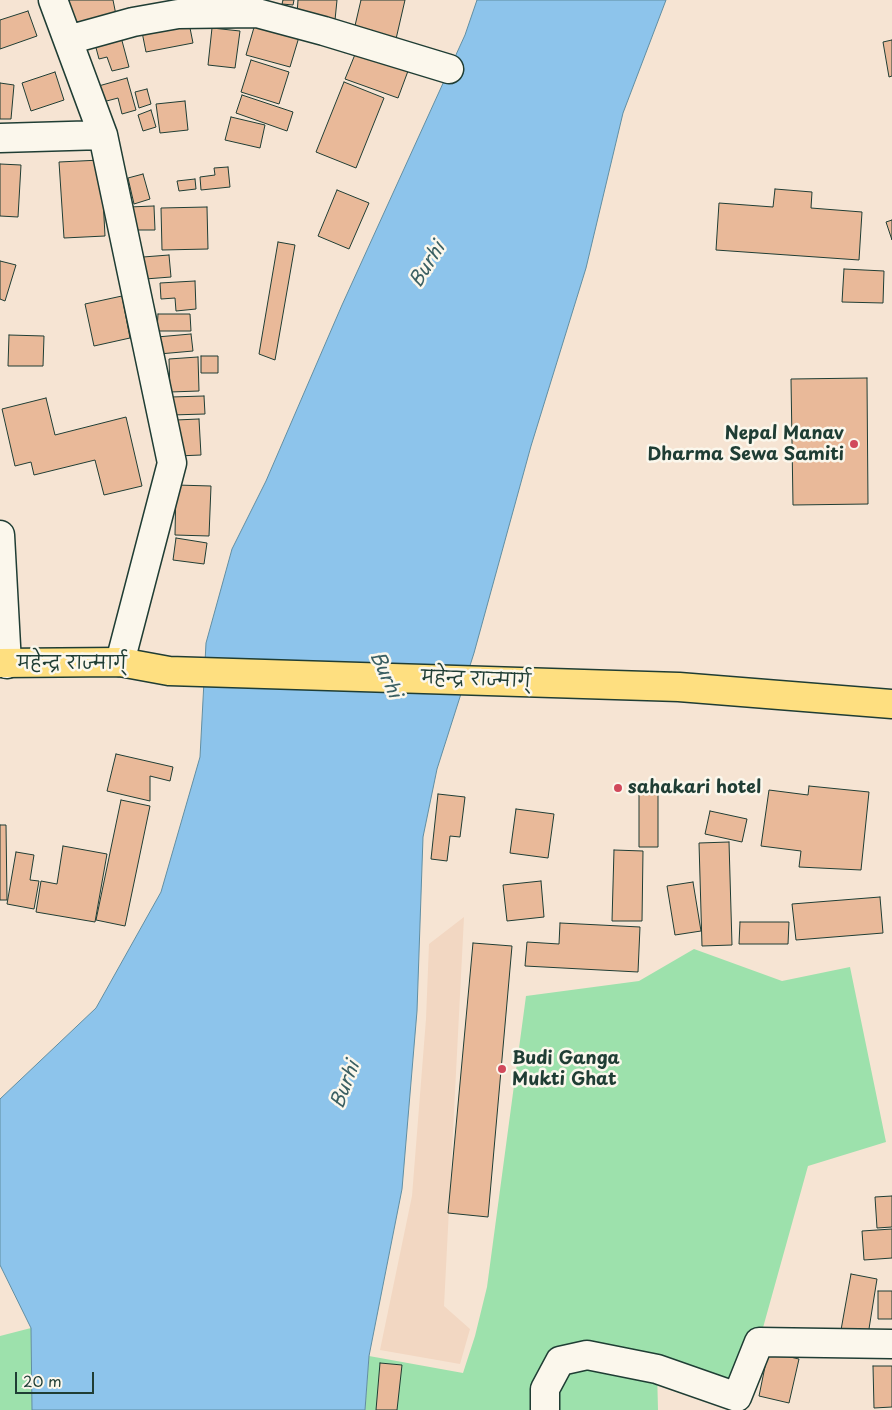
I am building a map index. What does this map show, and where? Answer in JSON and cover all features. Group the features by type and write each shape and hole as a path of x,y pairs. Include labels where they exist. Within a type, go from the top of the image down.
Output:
{"highway":[{"name":"महेन्द्र राज्मार्ग्","path":"3,664 120,662 169,671 680,687 892,704"}],"street":[{"path":"53,0 103,135 172,463 120,662"},
{"path":"68,40 133,22 178,14 257,13 449,68"},
{"path":"0,138 103,135"},
{"path":"0,535 3,664"},
{"path":"545,1410 545,1389 560,1361 587,1355 656,1369 737,1397 759,1342 892,1344"}],"shaded area":[{"path":"464,917 444,1306 470,1329 460,1364 380,1350 412,1196 426,1019 429,944"}],"green space":[{"path":"694,949 782,981 850,967 886,1142 808,1166 759,1342 737,1397 657,1370 658,1410 365,1410 369,1356 463,1373 475,1336 487,1287 526,996 639,981"},
{"path":"31,1328 32,1410 0,1410 0,1336"}],"water":[{"name":"Burhi","path":"477,0 666,0 623,113 586,268 531,446 474,653 437,769 423,837 417,1011 402,1189 369,1356 365,1410 32,1410 31,1328 0,1265 0,1099 96,1008 161,892 200,757 206,643 232,549 266,481 342,305 465,35"}],"building":[{"path":"69,0 113,0 116,15 73,23"},
{"path":"283,0 294,0 293,5 282,4"},
{"path":"298,0 337,0 335,20 297,15"},
{"path":"361,0 405,0 396,39 354,30"},
{"path":"28,11 37,36 0,49 0,20"},
{"path":"188,18 193,43 146,52 141,27"},
{"path":"255,24 299,37 290,67 246,55"},
{"path":"212,28 240,31 235,68 208,65"},
{"path":"121,37 129,67 112,71 107,57 99,59 95,44"},
{"path":"892,40 892,76 889,77 883,42"},
{"path":"356,52 408,71 398,98 345,79"},
{"path":"251,60 289,72 279,104 241,92"},
{"path":"55,72 64,100 31,111 22,83"},
{"path":"127,78 136,110 122,114 118,98 99,103 95,87"},
{"path":"344,82 384,98 356,168 316,152"},
{"path":"0,83 14,85 11,119 0,119"},
{"path":"147,89 151,104 139,108 135,92"},
{"path":"242,95 293,112 287,131 236,113"},
{"path":"185,101 188,130 160,133 156,104"},
{"path":"151,110 156,127 143,131 138,115"},
{"path":"231,117 265,125 260,148 225,140"},
{"path":"101,160 105,236 64,238 59,162"},
{"path":"0,164 21,165 18,217 0,216"},
{"path":"228,167 230,187 201,190 200,177 215,175 214,168"},
{"path":"143,174 150,199 134,204 128,178"},
{"path":"195,179 196,189 179,191 177,181"},
{"path":"775,189 812,192 811,208 862,212 859,260 716,250 719,203 773,207"},
{"path":"337,190 369,203 349,249 318,236"},
{"path":"154,206 155,230 130,230 129,207"},
{"path":"207,207 208,249 162,250 161,208"},
{"path":"892,220 892,240 886,222"},
{"path":"278,242 295,245 275,360 259,354"},
{"path":"169,255 171,277 145,279 143,257"},
{"path":"0,261 16,265 5,301 0,299"},
{"path":"844,269 884,271 883,303 842,302"},
{"path":"195,281 196,309 176,311 175,298 161,299 160,283"},
{"path":"122,296 130,338 94,346 85,304"},
{"path":"158,314 190,314 191,331 157,331"},
{"path":"191,334 193,351 159,354 157,337"},
{"path":"9,335 44,336 43,366 8,366"},
{"path":"201,356 218,356 218,373 201,373"},
{"path":"198,357 199,391 170,392 169,359"},
{"path":"867,378 868,504 793,505 791,379"},
{"path":"204,396 205,414 171,415 171,397"},
{"path":"46,398 55,435 126,417 142,486 104,495 95,460 34,475 31,462 15,466 2,409"},
{"path":"199,419 201,455 177,456 176,420"},
{"path":"176,485 211,486 209,536 175,535"},
{"path":"176,538 207,543 204,564 173,560"},
{"path":"116,754 173,767 170,781 150,776 150,801 107,791"},
{"path":"809,786 869,792 861,870 799,867 801,851 761,846 769,790 808,795"},
{"path":"639,787 658,787 658,847 639,847"},
{"path":"438,794 465,797 460,837 450,836 447,861 431,859"},
{"path":"121,800 150,806 125,926 96,920"},
{"path":"516,809 554,814 548,858 510,853"},
{"path":"710,811 747,819 742,842 705,834"},
{"path":"0,825 6,825 7,900 0,900"},
{"path":"729,842 732,945 702,946 699,843"},
{"path":"63,846 107,854 95,922 36,912 41,881 57,884"},
{"path":"614,850 643,851 642,921 612,921"},
{"path":"16,852 34,855 30,880 39,881 34,909 7,904"},
{"path":"541,881 544,917 507,921 503,885"},
{"path":"693,882 701,931 675,935 667,886"},
{"path":"880,897 883,933 796,940 792,904"},
{"path":"740,922 789,922 788,944 739,944"},
{"path":"560,923 640,927 638,972 525,966 527,942 559,944"},
{"path":"473,943 512,946 488,1217 448,1213"},
{"path":"892,1196 892,1227 877,1228 875,1197"},
{"path":"892,1229 892,1258 864,1260 862,1231"},
{"path":"851,1274 877,1279 868,1335 841,1330"},
{"path":"878,1291 892,1291 892,1319 878,1319"},
{"path":"768,1352 799,1359 789,1403 759,1396"},
{"path":"380,1363 402,1365 397,1410 376,1410"},
{"path":"873,1366 892,1366 892,1407 874,1408"}],"place":[{"name":"Nepal Manav Dharma Sewa Samiti","path":"854,444"},
{"name":"sahakari hotel","path":"618,788"},
{"name":"Budi Ganga Mukti Ghat","path":"502,1069"}]}
